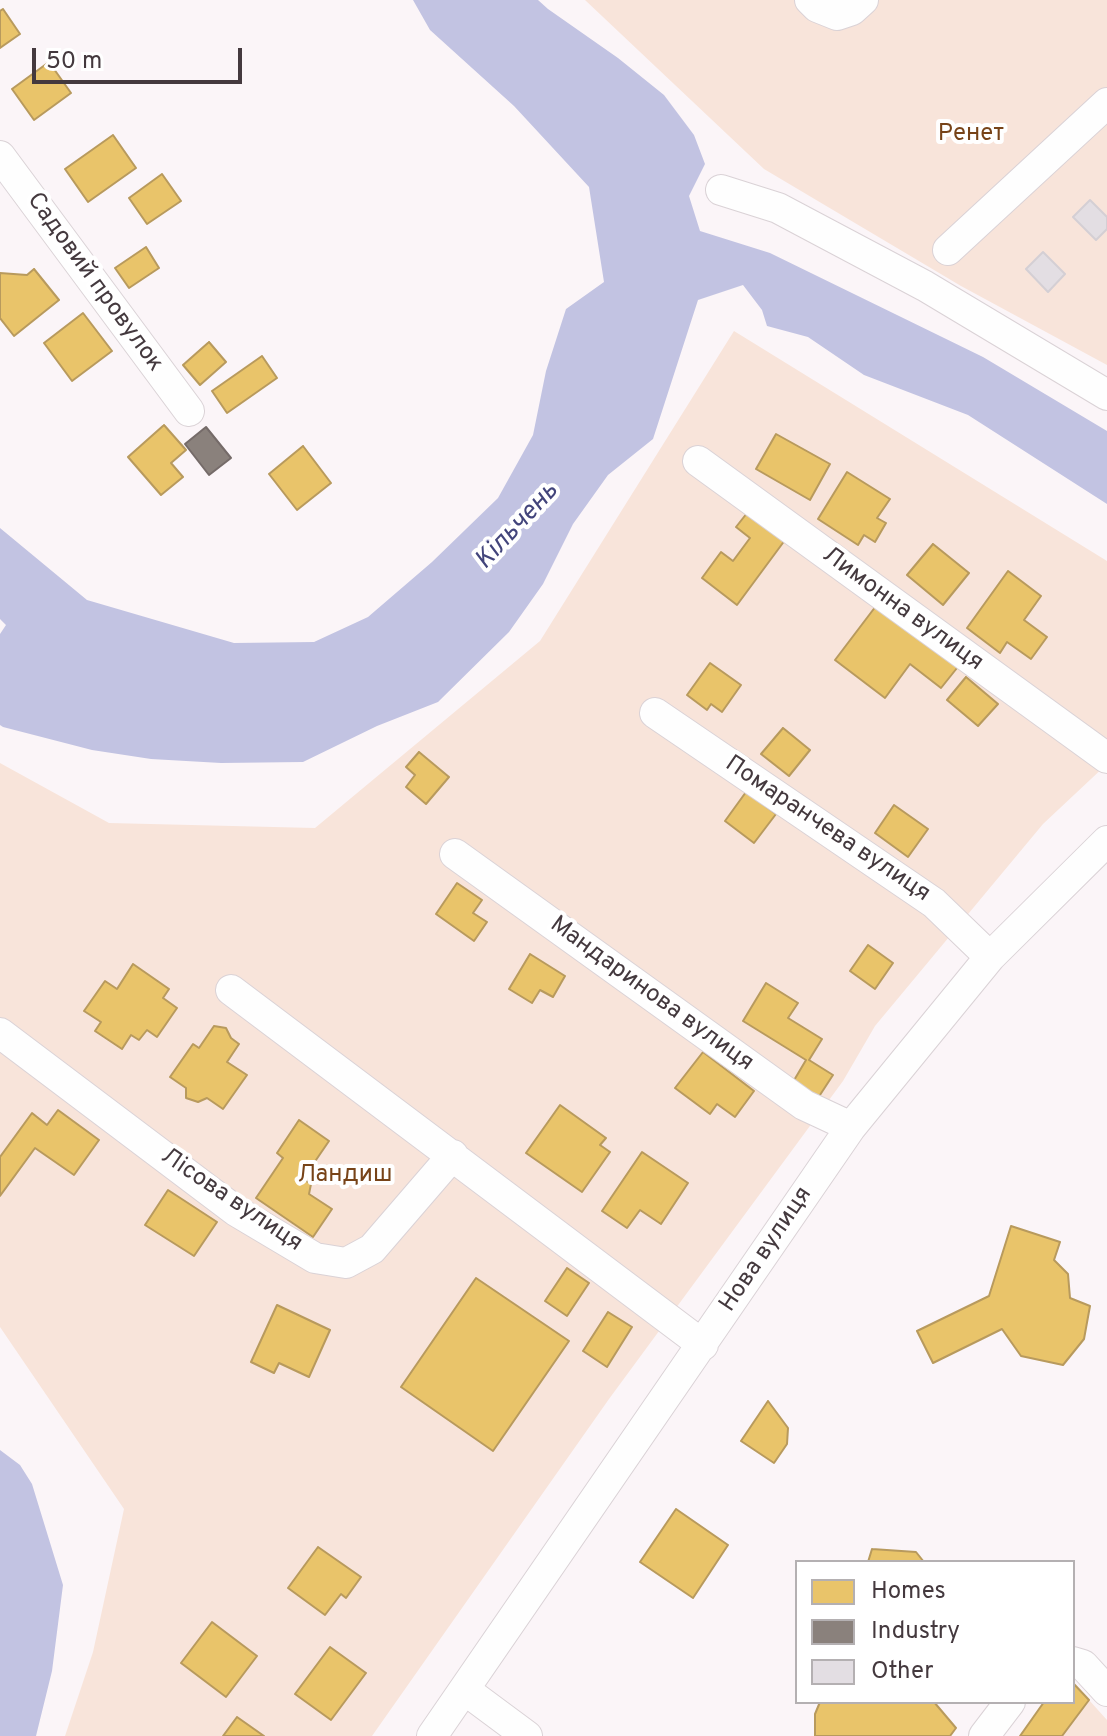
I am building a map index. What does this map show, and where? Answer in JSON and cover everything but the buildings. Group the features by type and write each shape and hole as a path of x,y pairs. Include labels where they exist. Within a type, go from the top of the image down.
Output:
{"street":[{"path":"810,0 817,7 837,15 852,10 863,0"},
{"path":"948,250 1107,103"},
{"name":"Садовий провулок","path":"0,156 189,411"},
{"path":"721,190 778,208 898,272 1107,395"},
{"name":"Лимонна вулиця","path":"698,461 1107,758"},
{"name":"Помаранчева вулиця","path":"655,713 934,903 990,957"},
{"name":"Нова вулиця","path":"432,1736 851,1127 990,957 1107,841"},
{"name":"Мандаринова вулиця","path":"455,854 804,1105 851,1127"},
{"path":"231,990 703,1345"},
{"name":"Лісова вулиця","path":"0,1033 236,1211 315,1258 346,1263 372,1249 453,1155"},
{"path":"1075,1663 1083,1665 1107,1691"},
{"path":"465,1690 527,1736"},
{"path":"984,1736 1008,1704"}],"green space":[{"name":"Ренет","path":"585,0 1107,0 1107,365 961,286 764,169"},
{"name":"Ландиш","path":"734,331 1107,561 1107,764 1043,824 875,1026 843,1081 609,1399 372,1736 65,1736 93,1652 124,1509 0,1327 0,763 109,823 315,828 540,641"},
{"path":"1089,1700 1107,1720 1107,1736 1062,1736"}],"water":[{"name":"Кільчень","path":"413,0 538,0 618,58 664,95 694,135 705,164 689,196 700,231 770,253 983,357 1107,431 1107,504 968,415 864,375 808,337 767,326 762,310 743,285 698,300 653,439 608,475 573,524 543,584 509,632 438,702 377,726 303,762 221,763 151,759 92,750 0,725 0,634 6,625 0,619 0,528 87,600 234,643 314,642 368,617 432,562 498,498 533,435 546,371 566,309 604,282 589,187 514,106 430,30"},
{"path":"0,1450 20,1465 32,1484 63,1585 52,1671 36,1736 0,1736"}]}
